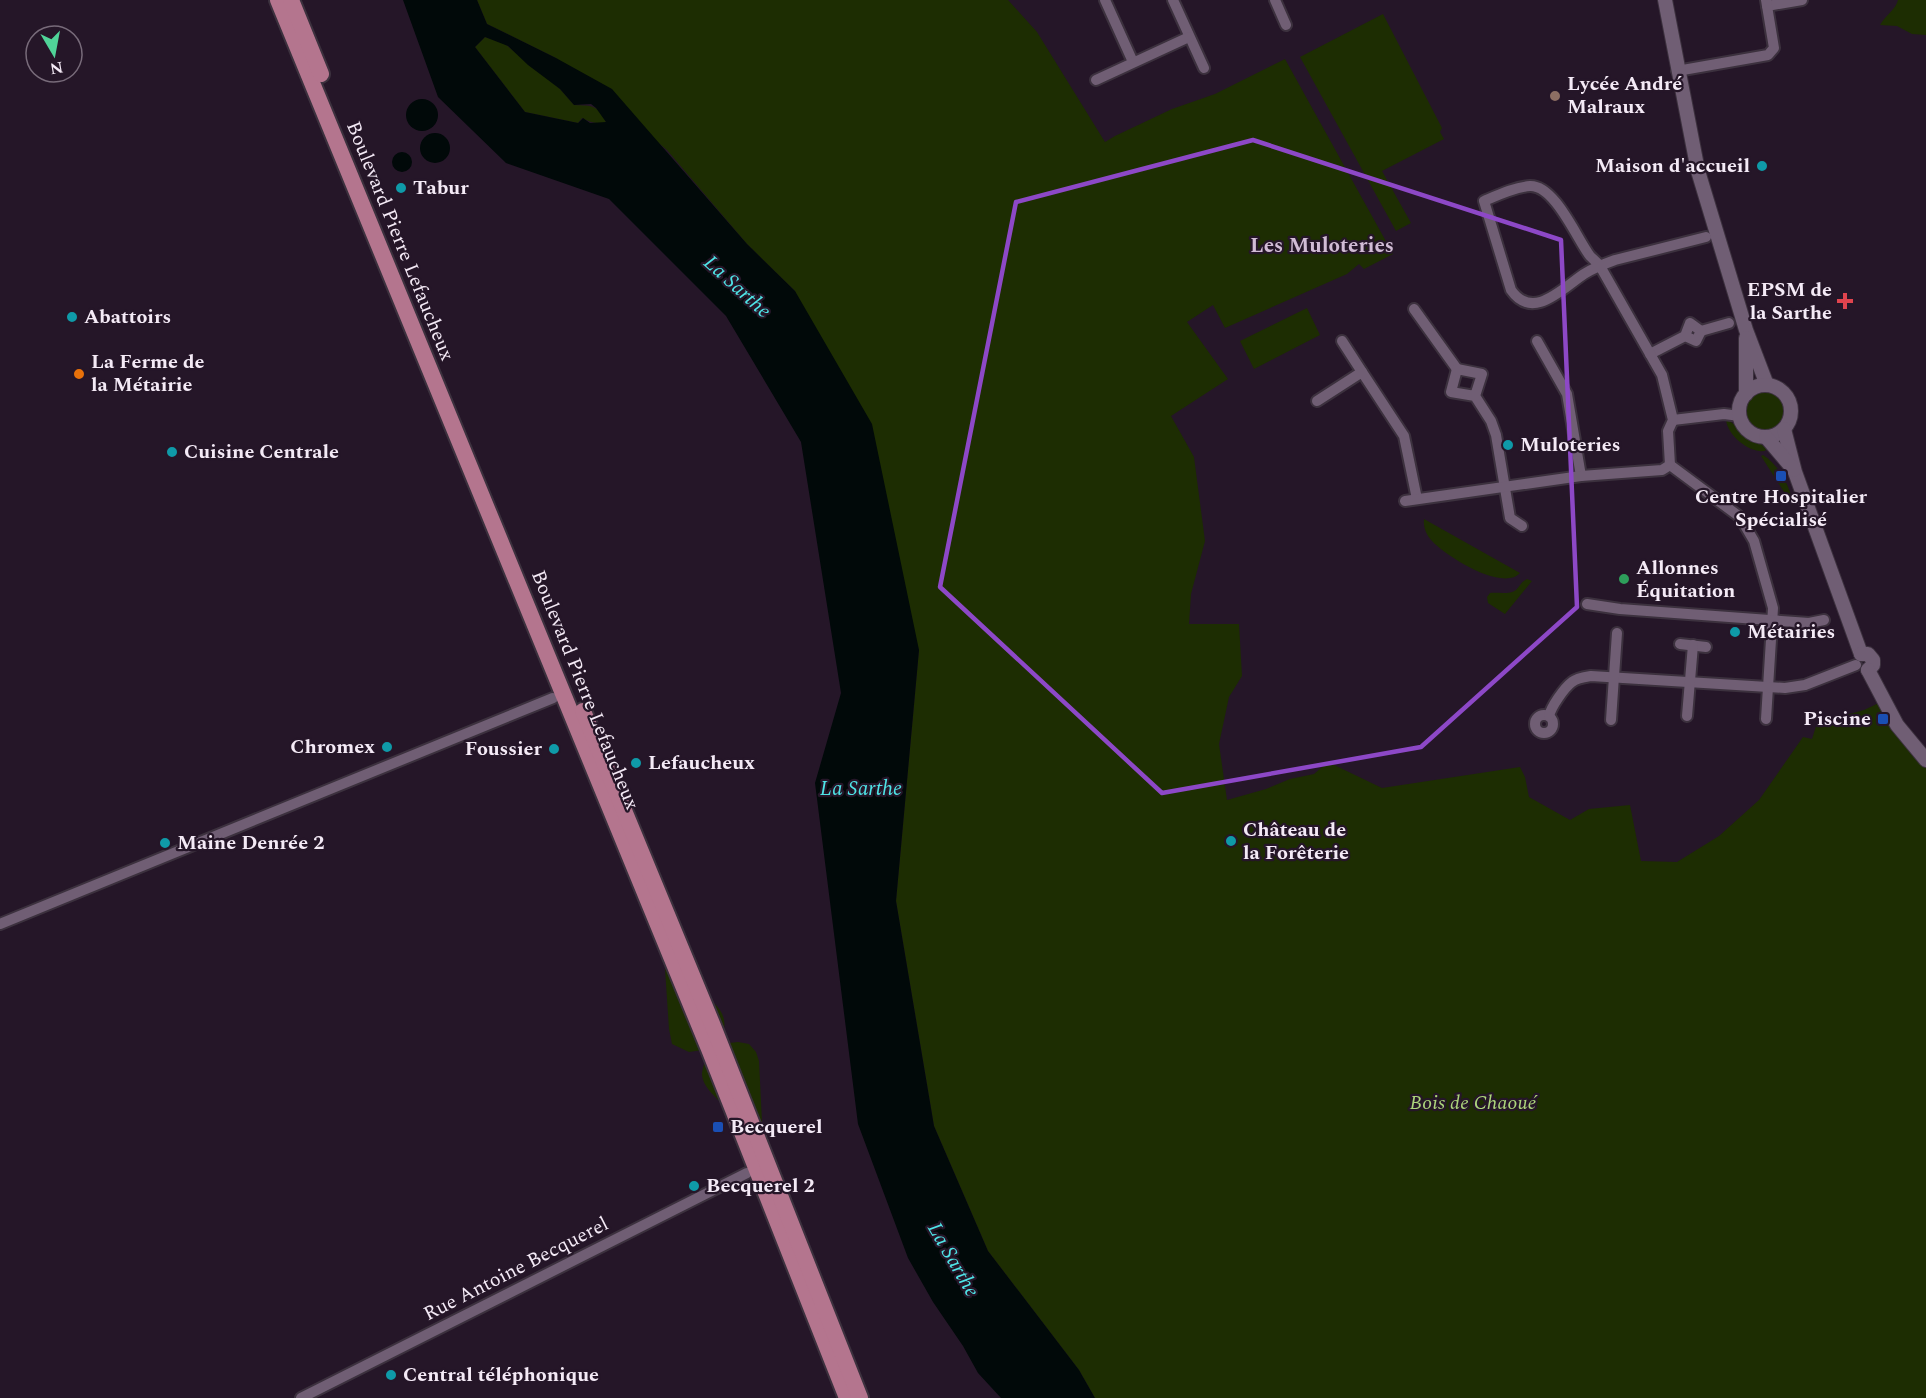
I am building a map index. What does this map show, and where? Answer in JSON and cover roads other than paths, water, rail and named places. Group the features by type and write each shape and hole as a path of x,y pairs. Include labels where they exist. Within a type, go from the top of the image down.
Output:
{"main road":[{"name":"Boulevard Pierre Lefaucheux","path":"278,0 860,1398"},
{"name":"Boulevard Pierre Lefaucheux","path":"291,0 714,1047 847,1398"},
{"path":"300,0 306,36"}],"street":[{"path":"1105,0 1133,62"},
{"path":"1173,0 1204,68"},
{"path":"1275,0 1286,25"},
{"path":"1665,0 1698,171 1746,330 1767,385"},
{"path":"1677,70 1768,55 1774,48 1766,3 1802,0"},
{"path":"1096,80 1189,37"},
{"path":"1670,465 1668,431 1673,420 1662,375 1600,266 1590,256 1561,208 1547,194 1533,186 1519,188 1484,201 1511,290 1524,302 1535,303 1550,299 1585,273 1600,266 1615,260 1706,237"},
{"path":"1414,309 1458,369 1482,374 1475,396"},
{"path":"1650,354 1685,336 1696,341 1701,331 1730,323"},
{"path":"1746,330 1746,394"},
{"path":"1342,341 1404,436 1417,499"},
{"path":"1537,341 1567,394 1581,476"},
{"path":"1458,369 1451,392 1475,396 1491,421 1496,435 1510,518 1522,526"},
{"path":"1317,401 1362,372"},
{"path":"1767,385 1779,389 1785,395 1789,403 1790,417 1784,429 1766,437 1748,430 1740,416 1740,406 1746,394 1755,387 1767,385"},
{"path":"1673,420 1724,414 1740,416"},
{"path":"1784,429 1795,472 1862,663 1898,725 1926,760"},
{"path":"1766,437 1795,472"},
{"path":"1405,501 1581,476 1662,470 1670,465"},
{"path":"1670,465 1714,497 1745,524 1754,541 1773,608 1766,719"},
{"path":"1587,604 1620,609 1809,623 1824,620"},
{"path":"1611,720 1617,633"},
{"path":"1680,644 1706,647"},
{"path":"1687,716 1693,645"},
{"path":"1549,716 1550,708 1570,683 1579,678 1592,676 1796,687 1862,663"},
{"path":"0,924 553,698"},
{"name":"Rue Antoine Becquerel","path":"301,1398 747,1173"}],"water":[{"name":"La Sarthe","path":"403,0 477,0 487,24 612,89 747,244 795,291 872,424 919,650 896,901 934,1126 988,1251 1079,1370 1095,1398 1001,1398 978,1373 908,1258 858,1124 815,783 841,693 801,442 726,316 609,199 506,163 438,97","holes":["485,37 508,46 528,65 560,89 574,105 591,104 606,122 590,123 583,118 578,123 525,112 475,47"]},
{"path":"422,99 433,104 438,115 433,126 422,131 411,126 406,115 411,104"},
{"path":"435,133 446,137 450,148 446,159 435,163 424,159 420,148 424,137"},
{"path":"402,152 409,155 412,162 409,169 402,172 395,169 392,162 395,155"}],"place":[{"name":"Lycée André Malraux","path":"1555,96"},
{"name":"Maison d'accueil","path":"1762,166"},
{"name":"Tabur","path":"401,188"},
{"name":"EPSM de la Sarthe","path":"1845,301"},
{"name":"Abattoirs","path":"72,317"},
{"name":"La Ferme de la Métairie","path":"79,374"},
{"name":"Muloteries","path":"1508,445"},
{"name":"Cuisine Centrale","path":"172,452"},
{"name":"Centre Hospitalier Spécialisé","path":"1781,476"},
{"name":"Allonnes Équitation","path":"1624,579"},
{"name":"Métairies","path":"1735,632"},
{"name":"Piscine","path":"1883,719"},
{"name":"Chromex","path":"387,747"},
{"name":"Foussier","path":"554,749"},
{"name":"Lefaucheux","path":"636,763"},
{"name":"Château de la Forêterie","path":"1231,841"},
{"name":"Maine Denrée 2","path":"165,843"},
{"name":"Becquerel","path":"718,1127"},
{"name":"Becquerel 2","path":"694,1186"},
{"name":"Central téléphonique","path":"391,1375"}],"district":[{"name":"Les Muloteries","path":"1322,246"}],"park label":[{"name":"Bois de Chaoué","path":"1473,1103"}]}
